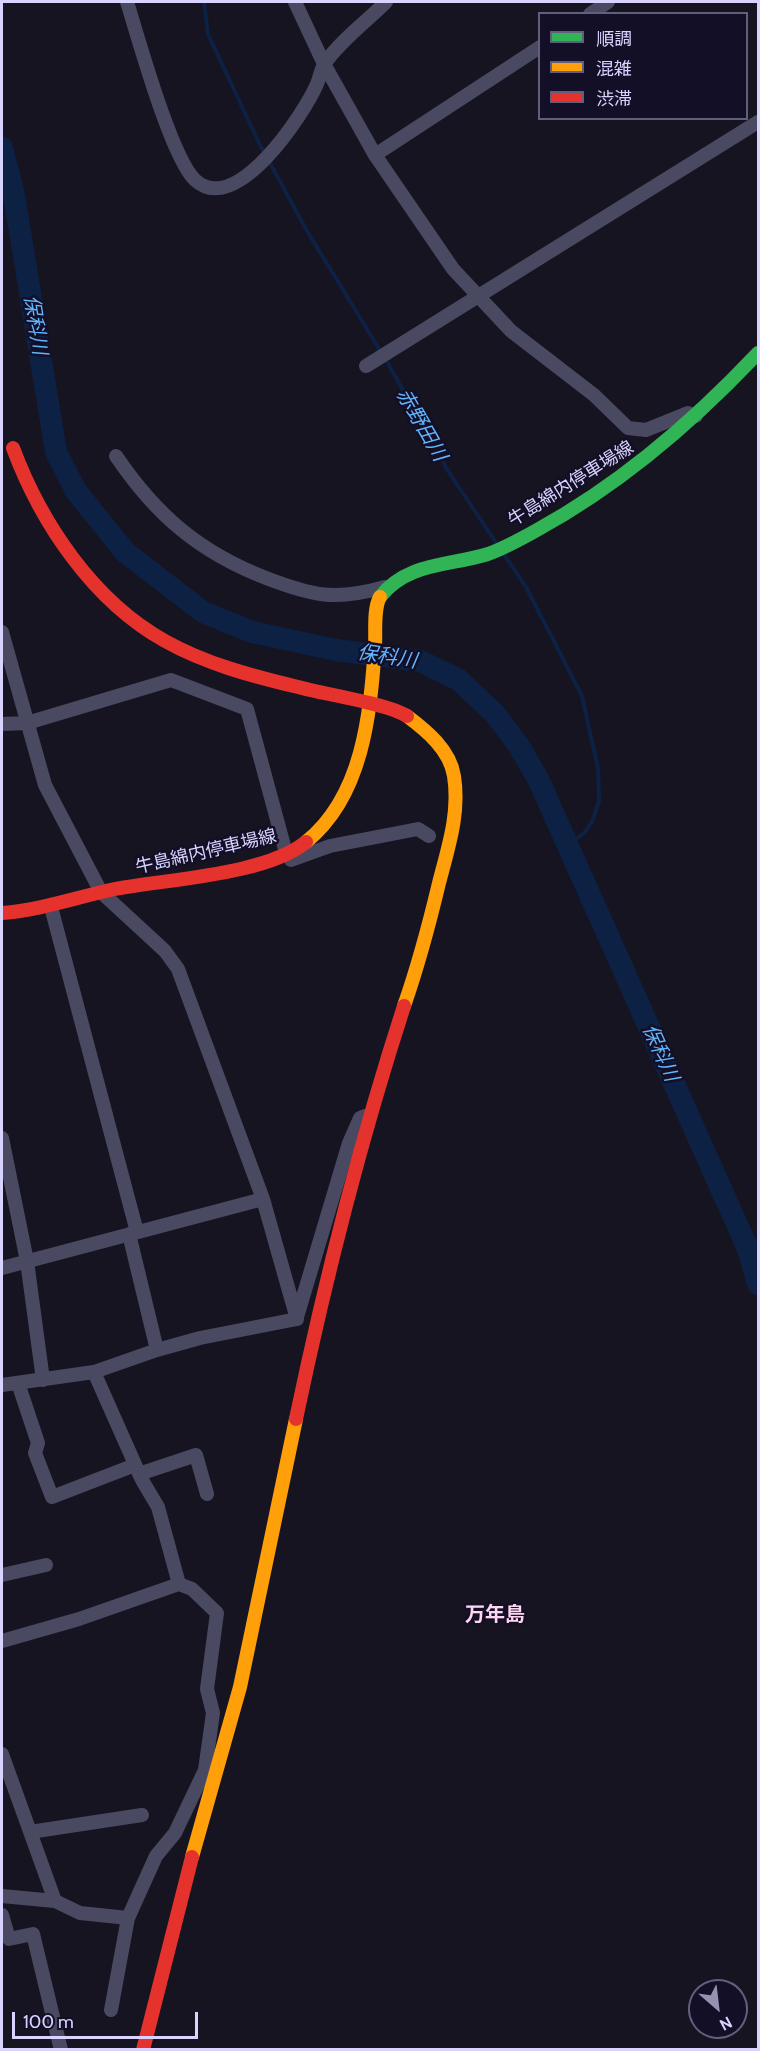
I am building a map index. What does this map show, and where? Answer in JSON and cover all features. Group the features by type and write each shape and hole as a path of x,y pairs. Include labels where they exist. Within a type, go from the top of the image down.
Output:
{"street":[{"path":"128,2 175,143 194,179 201,184 220,187 239,181 285,138 318,83 324,64 386,2"},
{"path":"295,2 324,64 375,155 453,269 511,331 594,395 628,428 646,430 688,413 696,416"},
{"path":"593,12 608,2"},
{"path":"375,155 538,48"},
{"path":"366,366 759,122"},
{"name":"牛島綿内停車場線","path":"2,913 51,907 101,892 246,865 300,847 328,822 352,781 370,705 378,600 385,587 411,571 501,549 567,512 630,469 696,416 717,398 759,353"},
{"path":"13,448 35,497 86,578 119,611 154,637 218,667 404,714 429,732 444,752 454,774 455,819 421,955 369,1114 315,1328 240,1687 210,1771 193,1851 143,2049"},
{"path":"116,456 140,491 171,523 233,565 310,594 357,595 385,587"},
{"path":"2,632 45,785 101,892 165,951 178,969 263,1199 297,1319"},
{"path":"2,724 27,723 171,680 247,709 286,853"},
{"path":"246,865 266,869 330,846 418,829 429,836"},
{"path":"51,907 133,1233 157,1350"},
{"path":"297,1319 349,1143 360,1118 369,1114"},
{"path":"2,1138 27,1261 43,1380"},
{"path":"2,1268 263,1199"},
{"path":"2,1385 94,1372 157,1350 297,1319"},
{"path":"94,1372 137,1469 158,1507 179,1584"},
{"path":"18,1383 38,1443 35,1453 52,1497 137,1469 196,1455 207,1494"},
{"path":"2,1575 46,1565"},
{"path":"2,1641 179,1584 192,1589 217,1613 207,1689 213,1713 210,1771 175,1833 156,1856 128,1918 111,2010"},
{"path":"2,1754 55,1901"},
{"path":"30,1832 142,1815"},
{"path":"2,1896 55,1901 80,1913 128,1918"},
{"path":"2,1915 9,1939 33,1934 61,2049"}],"waterway":[{"name":"赤野田川","path":"204,2 208,34 258,141 307,231 381,352"},
{"name":"保科川","path":"2,148 14,195 56,452 76,491 125,552 203,612 252,632 336,650 420,661 459,680 495,714 519,746 539,781 748,1249 758,1284"},
{"name":"赤野田川","path":"385,358 448,471 497,544"},
{"name":"赤野田川","path":"503,553 526,587 582,696 598,769 599,801 592,822 584,833 568,846"}],"traffic: fast":[{"path":"380,597 403,577 416,571 494,552 519,540 598,493 682,427 758,353"}],"traffic: slow":[{"path":"306,842 325,823 340,802 352,778 360,753 370,700 376,614 380,597"},
{"path":"404,1006 446,857 455,803 454,776 448,758 437,742 407,716"},
{"path":"192,1857 240,1687 296,1419"}],"traffic: jam":[{"path":"13,448 38,504 72,558 115,605 139,624 181,649 230,668 281,683 386,707 407,716"},
{"path":"2,913 45,906 115,889 242,869 267,862 306,842"},
{"path":"296,1419 344,1211 404,1006"},
{"path":"143,2050 192,1857"}],"district":[{"name":"万年島","path":"495,1615"}]}
